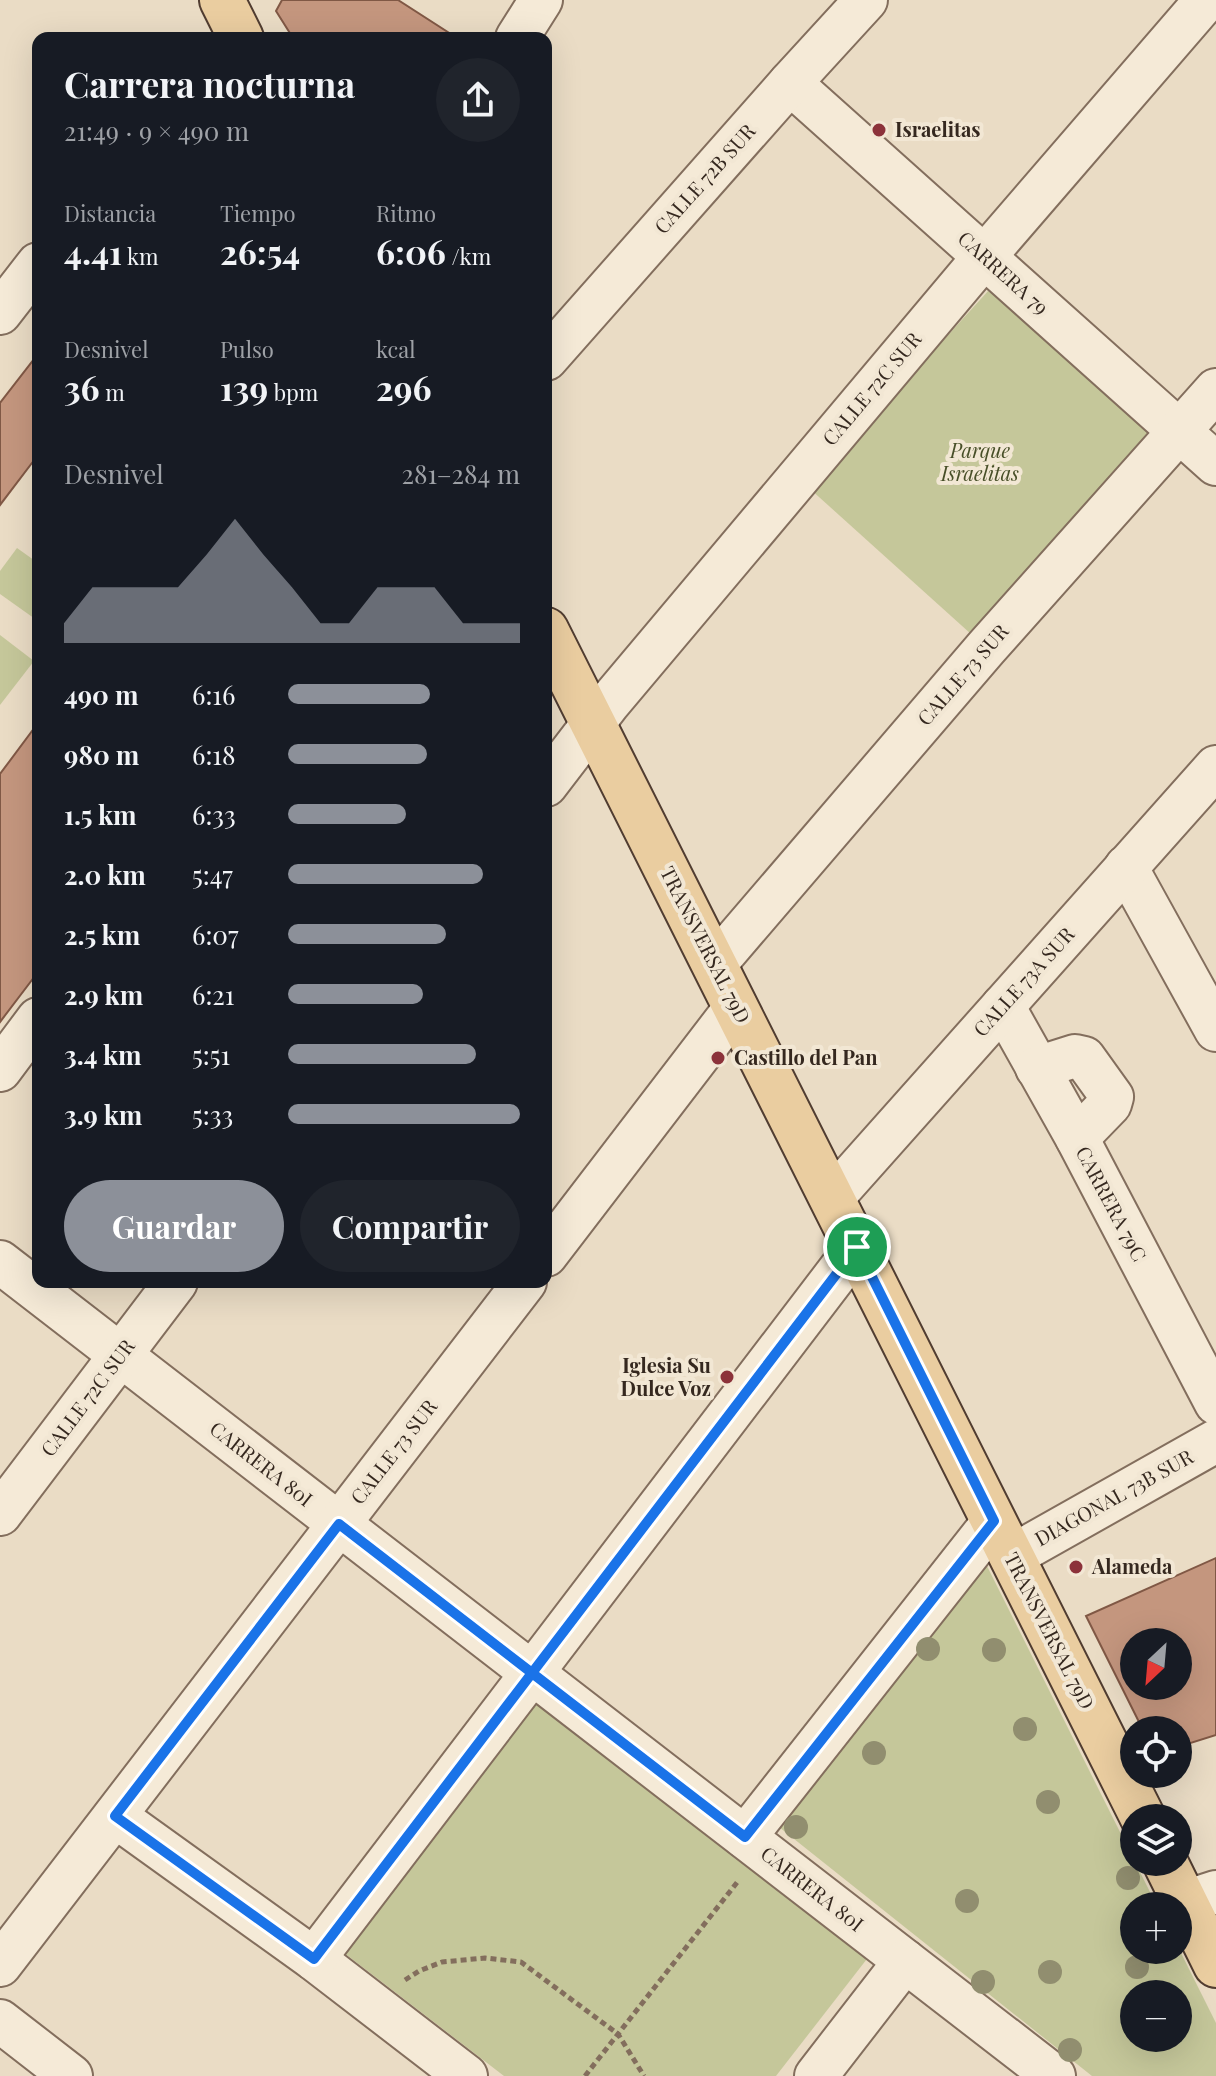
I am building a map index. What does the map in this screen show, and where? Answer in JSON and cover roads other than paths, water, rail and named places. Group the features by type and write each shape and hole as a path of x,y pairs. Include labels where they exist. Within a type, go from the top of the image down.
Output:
{"main road":[{"name":"TRANSVERSAL 79D","path":"552,642 1136,1804"},
{"path":"1179,1876 1200,1897 1216,1965"}],"street":[{"path":"521,32 541,0"},
{"name":"CALLE 72B SUR","path":"552,352 866,0"},
{"name":"CALLE 72C SUR","path":"552,777 594,722 984,257 1206,0"},
{"name":"CARRERA 79","path":"790,83 1216,464"},
{"path":"0,313 32,272"},
{"name":"CALLE 73 SUR","path":"715,964 986,648 1216,390"},
{"name":"CALLE 73A SUR","path":"832,1198 1216,767"},
{"path":"1126,867 1216,1030"},
{"name":"CARRERA 79C","path":"1003,1006 1077,1138 1216,1403"},
{"path":"552,1247 736,1007"},
{"path":"0,1070 32,1027"},
{"path":"314,1959 857,1247"},
{"name":"CARRERA 80I","path":"0,1262 32,1287"},
{"name":"CARRERA 80I","path":"33,1288 1054,2076"},
{"name":"CALLE 72C SUR","path":"0,1514 172,1288"},
{"name":"CALLE 73 SUR","path":"0,1965 520,1288"},
{"name":"DIAGONAL 73B SUR","path":"753,1844 1003,1538 1216,1441"},
{"path":"115,1816 314,1959 466,2076"},
{"path":"816,2076 905,1961"},
{"path":"0,2021 71,2076"}],"place":[{"name":"Israelitas","path":"879,130"},
{"name":"Castillo del Pan","path":"718,1058"},
{"name":"Iglesia Su Dulce Voz","path":"727,1377"},
{"name":"Alameda","path":"1076,1567"}],"park label":[{"name":"Parque Israelitas","path":"980,462"}]}
